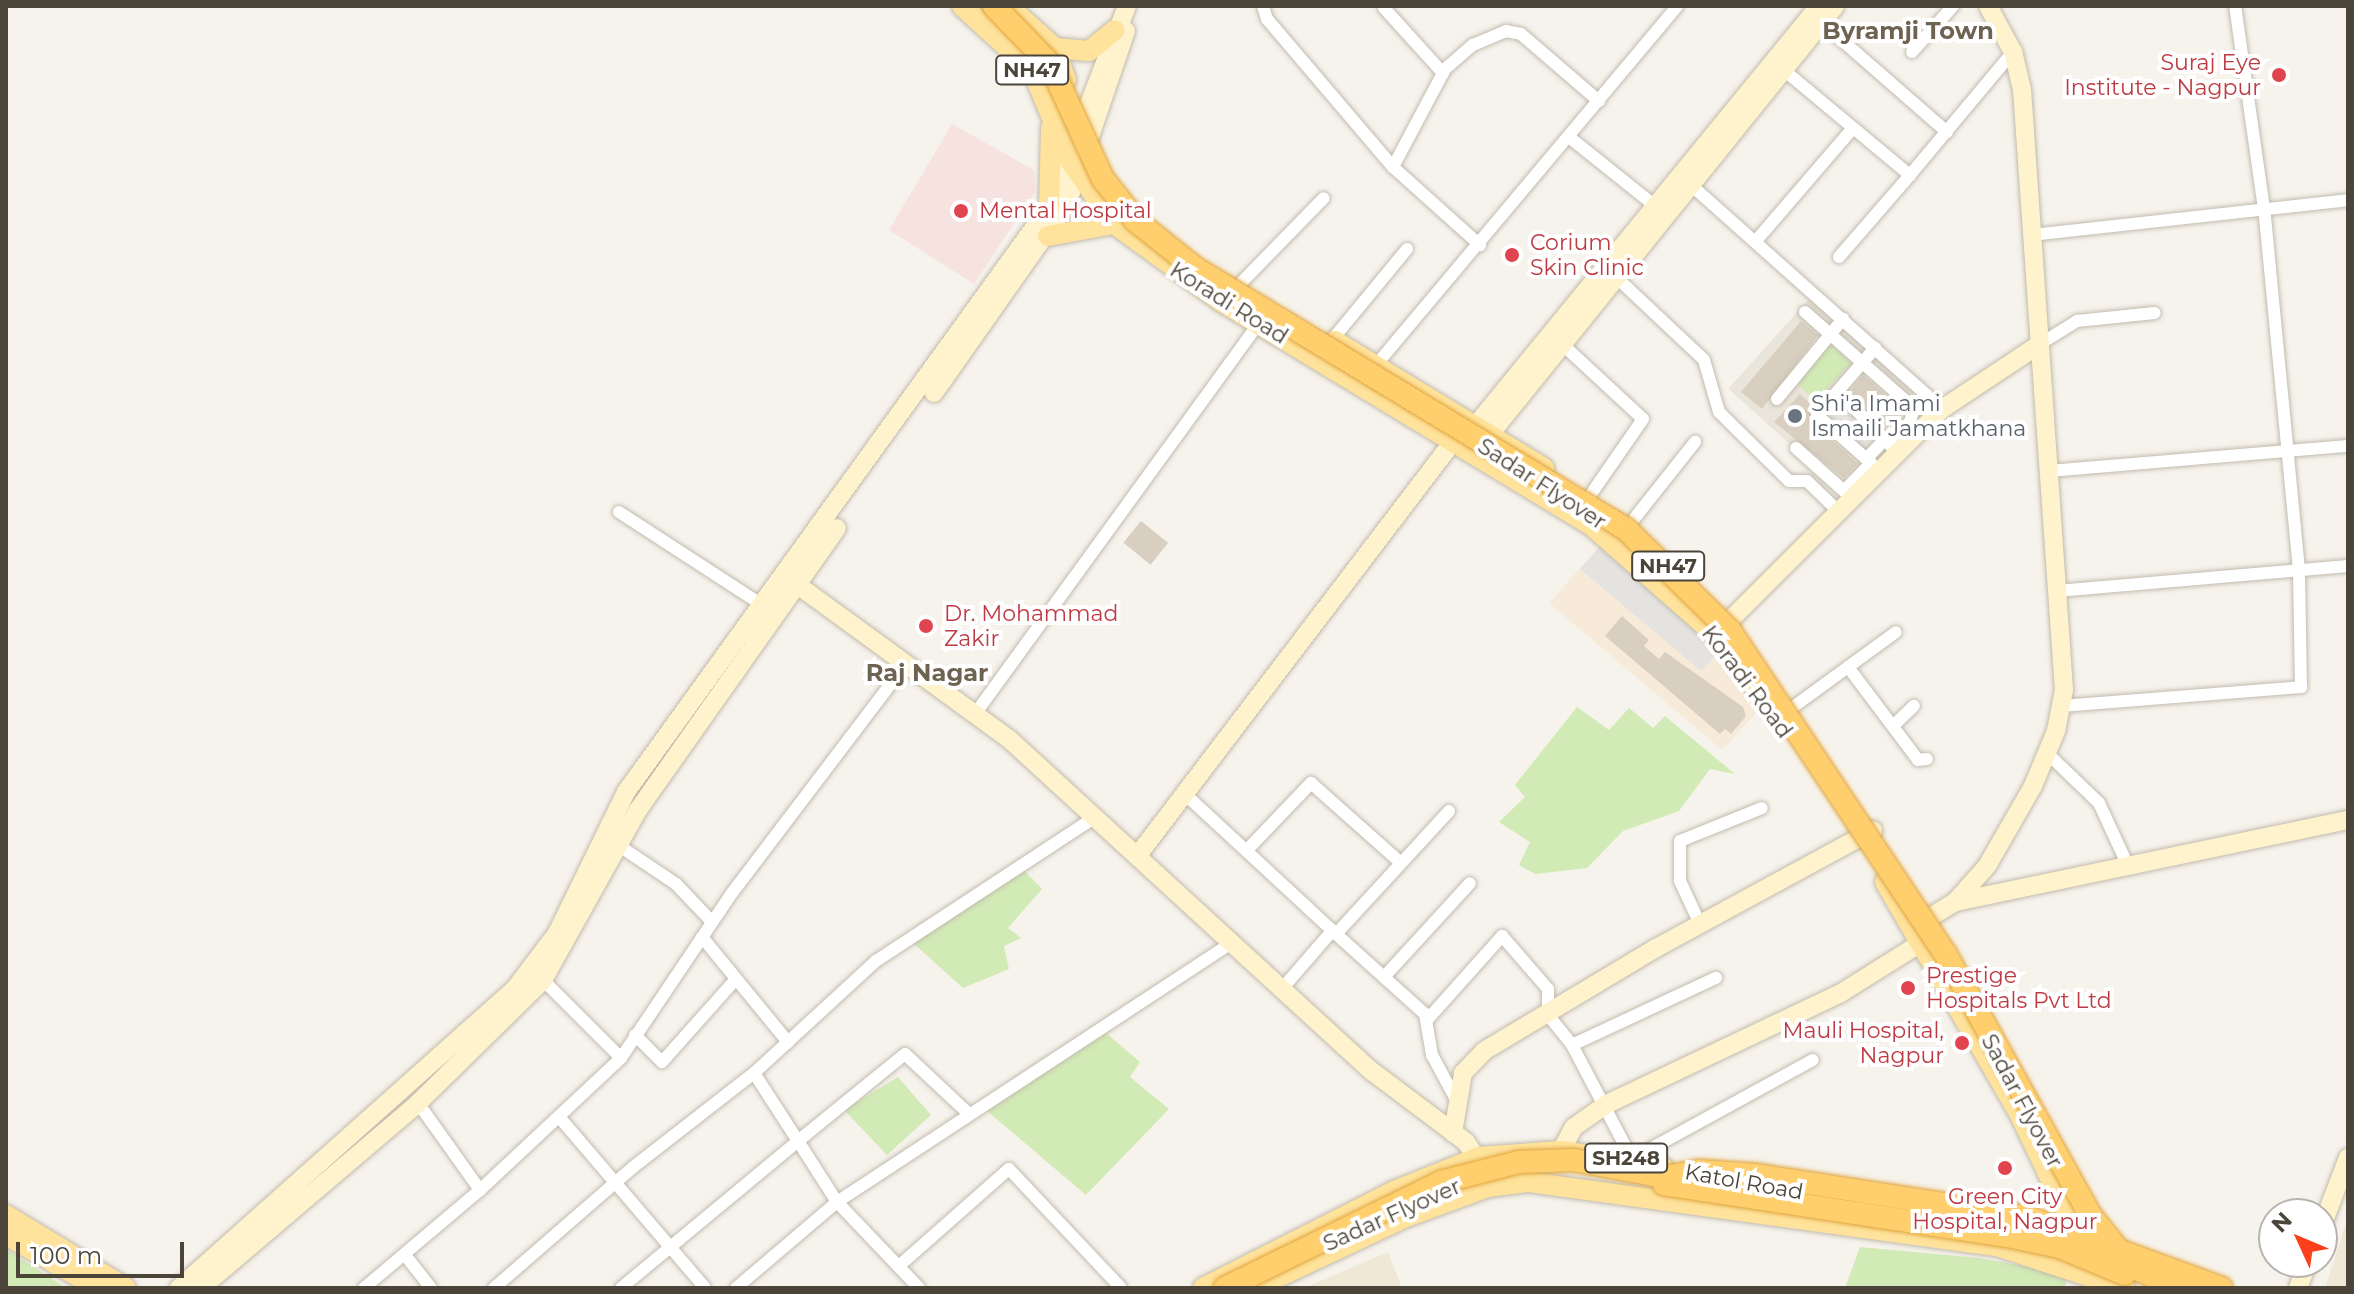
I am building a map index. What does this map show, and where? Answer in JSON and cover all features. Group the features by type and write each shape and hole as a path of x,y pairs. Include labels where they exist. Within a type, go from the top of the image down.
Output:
{"highway":[{"name":"Sadar Flyover","path":"976,6 1040,66 1085,166 1129,226 1189,271 1573,501 1633,544 1731,640 1946,965 2125,1283"},
{"name":"Sadar Flyover","path":"994,6 1050,64 1103,179 1136,221 1195,268 1626,529 1730,631 1946,955 2098,1227 2132,1267 2180,1288"},
{"name":"Sadar Flyover","path":"1225,1288 1441,1182 1519,1162 1573,1160 1666,1177 1699,1171 1756,1175 2027,1217 2221,1288"},
{"name":"Sadar Flyover","path":"1238,1288 1447,1188 1532,1169 1599,1171 1961,1228 2060,1247 2125,1283"}],"main road":[{"name":"Koradi Road","path":"962,6 1021,55 1074,166 1114,224 1266,315 1628,553 1718,637 1865,835"},
{"name":"NH47","path":"1008,6 1055,48 1089,141"},
{"path":"179,1288 514,990 557,933 626,792 764,606 791,580 1048,236 1074,166 1081,121 1127,6"},
{"path":"201,1288 418,1103 543,980 618,845 791,580 1049,207 1089,141 1139,6"},
{"path":"1561,1151 1574,1127 1605,1105 1841,993 1927,929 1987,866 2047,753 2061,706 2057,591 2022,90 2013,52 1988,6"},
{"path":"1138,855 1187,796 1454,440 1479,425 1562,344 1616,277 1661,211 1691,185 1785,71 1827,10"},
{"path":"1479,425 1827,10"},
{"path":"1055,48 1089,51 1115,30"},
{"path":"1049,207 1051,117"},
{"name":"Koradi Road","path":"1089,141 1119,193 1182,250 1237,287 1266,315 1332,340 1377,364 1479,425 1630,524 1729,621 1927,929 2080,1189 2125,1283"},
{"path":"1048,236 1114,224"},
{"path":"1729,621 1839,512 1890,449 1942,409 2040,344"},
{"path":"791,580 975,714 1095,817 1233,942 1281,990 1479,1157 1488,1187"},
{"path":"1955,902 2348,820"},
{"path":"1453,1133 1463,1073 1484,1051 1700,924 1865,835"},
{"name":"Koradi Road","path":"1927,929 2055,1189 2078,1243 2097,1276"},
{"name":"Katol Road","path":"1203,1288 1394,1191 1479,1157 1561,1151 1632,1159 1715,1179 2026,1228 2111,1253 2199,1288"},
{"path":"2333,1198 2348,1158"},
{"name":"Katol Road","path":"1255,1288 1488,1187 1528,1182 1611,1190 1997,1246 2097,1276"},
{"path":"2026,1228 2045,1215 2055,1189"},
{"path":"6,1215 126,1288"},
{"path":"6,1235 98,1288"},
{"path":"2097,1276 2125,1283"}],"street":[{"path":"1263,6 1267,19 1393,167 1480,245"},
{"path":"1377,364 1480,245 1677,6"},
{"path":"1912,52 1953,6"},
{"path":"2061,706 2301,687 2299,570 2264,209 2235,6"},
{"path":"1384,8 1443,73"},
{"path":"1827,10 1947,132"},
{"path":"1393,167 1443,73 1473,45 1506,31 1521,34 1599,101"},
{"path":"1839,257 2013,52"},
{"path":"1785,71 1910,175"},
{"path":"1755,242 1853,128"},
{"path":"1569,137 1661,211"},
{"path":"1691,185 1942,409"},
{"path":"1237,287 1324,198"},
{"path":"2032,235 2348,200"},
{"path":"1332,340 1407,249"},
{"path":"1616,277 1704,360 1719,412 1789,481 1807,481 1839,512"},
{"path":"1796,448 1844,491 1868,461 1890,449 1910,422 1914,408 1805,312"},
{"path":"2040,344 2077,321 2155,313"},
{"path":"975,714 1266,315"},
{"path":"1777,399 1843,319"},
{"path":"1562,344 1643,419 1589,497"},
{"path":"1868,461 1817,415 1875,348"},
{"path":"1838,391 1890,449"},
{"path":"1630,524 1695,442"},
{"path":"2049,471 2348,446"},
{"path":"1868,461 1890,449"},
{"path":"619,512 764,606"},
{"path":"2057,591 2348,566"},
{"path":"1789,710 1896,632"},
{"path":"364,1288 480,1190 621,1058 712,922 906,664"},
{"path":"1848,667 1918,760 1927,759"},
{"path":"1893,726 1914,706"},
{"path":"2047,753 2099,803 2129,868"},
{"path":"1247,850 1311,783 1401,863"},
{"path":"1187,796 1427,1020 1432,1055 1458,1104"},
{"path":"1700,924 1680,881 1680,841 1762,808"},
{"path":"1281,990 1449,811"},
{"path":"494,1288 754,1073 876,961 1095,817"},
{"path":"618,845 676,884 712,922"},
{"path":"1384,977 1470,883"},
{"path":"1427,1020 1502,936 1548,989 1548,1015 1572,1045 1632,1159 1813,1060"},
{"path":"702,937 788,1042"},
{"path":"736,1288 837,1202 968,1113 1233,942"},
{"path":"1572,1045 1716,978"},
{"path":"635,1035 662,1062 736,979"},
{"path":"543,980 621,1058"},
{"path":"621,1288 671,1243 905,1054 968,1113"},
{"path":"754,1073 837,1202 919,1288"},
{"path":"418,1103 480,1190"},
{"path":"560,1118 671,1243 705,1288"},
{"path":"900,1265 1009,1169 1121,1288"},
{"path":"405,1255 431,1288"}],"shaded area":[{"name":"Mental Hospital","path":"952,124 1034,170 1035,192 974,284 889,230"},
{"path":"1810,298 1932,408 1850,498 1728,389"},
{"path":"1836,387 1881,429 1863,449 1818,407"},
{"path":"1600,546 1678,610 1760,709 1722,750 1549,603"},
{"path":"1600,546 1678,610 1716,655 1701,671 1580,569"},
{"path":"2348,1217 2348,1288 2325,1288 2328,1278 2338,1278 2338,1248"},
{"path":"1388,1252 1402,1288 1304,1288"}],"green space":[{"path":"1828,341 1851,363 1815,401 1792,378"},
{"path":"1577,707 1609,730 1629,708 1653,728 1665,716 1735,774 1710,769 1679,811 1623,831 1587,868 1535,874 1519,865 1530,842 1499,822 1525,797 1515,785"},
{"path":"1022,868 1042,889 1008,928 1021,938 1004,946 1009,969 963,988 912,942"},
{"path":"1106,1033 1140,1062 1130,1077 1169,1109 1086,1195 987,1111"},
{"path":"898,1077 931,1115 887,1155 844,1110"},
{"path":"1860,1247 1979,1258 2068,1274 2065,1288 1845,1288"},
{"path":"6,1249 66,1288 6,1288"}],"building":[{"path":"1801,321 1818,335 1762,409 1741,392"},
{"path":"1863,375 1904,411 1889,430 1850,391"},
{"path":"1800,394 1813,406 1811,421 1858,464 1844,478 1774,422"},
{"path":"1141,521 1168,543 1151,565 1123,543"},
{"path":"1622,616 1649,640 1644,646 1659,659 1665,652 1743,707 1746,716 1731,734 1725,729 1720,734 1605,636"}],"place":[{"name":"Suraj Eye Institute - Nagpur","path":"2279,75"},
{"name":"Mental Hospital","path":"961,211"},
{"name":"Corium Skin Clinic","path":"1512,255"},
{"name":"Shi'a Imami Ismaili Jamatkhana","path":"1795,416"},
{"name":"Dr. Mohammad Zakir","path":"926,626"},
{"name":"Prestige Hospitals Pvt Ltd","path":"1908,988"},
{"name":"Mauli Hospital, Nagpur","path":"1962,1043"},
{"name":"Green City Hospital, Nagpur","path":"2005,1168"}],"district":[{"name":"Byramji Town","path":"1908,31"},
{"name":"Raj Nagar","path":"927,673"}]}
